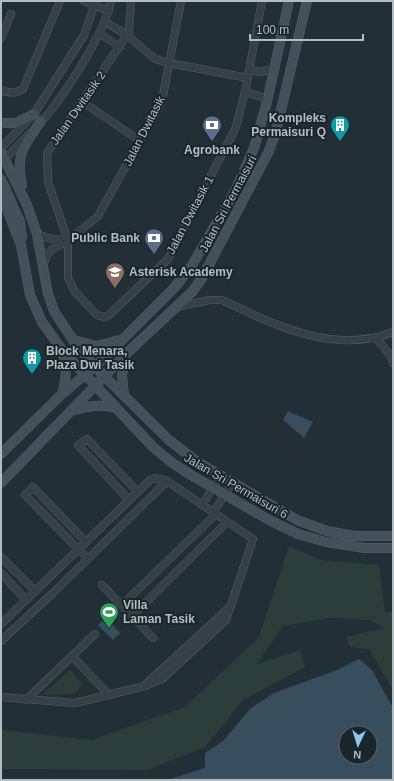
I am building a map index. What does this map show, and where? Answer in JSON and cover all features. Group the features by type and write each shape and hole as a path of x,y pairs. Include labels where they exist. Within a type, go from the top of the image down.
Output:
{"main road":[{"name":"Jalan Sri Permaisuri","path":"1,454 61,396 95,367 174,288 191,267 247,167 267,102 290,1"},
{"name":"Jalan Sri Permaisuri","path":"1,482 126,354 192,292 202,278 269,151 276,131 307,1"},
{"path":"1,123 16,123 34,114"},
{"path":"27,205 19,172 20,156 26,142 41,122"},
{"path":"2,157 27,205"},
{"path":"1,178 20,222 22,233 21,245"},
{"path":"1,194 21,245"},
{"name":"Jalan Sri Permaisuri 6","path":"27,205 37,234 42,268 48,294 54,311 73,340 95,367 169,440 196,461 297,520 327,531 354,536 393,536"},
{"name":"Jalan Sri Permaisuri 6","path":"21,245 30,295 42,322 62,350 153,447 171,462 225,495 298,534 326,542 365,548 393,548"},
{"path":"73,340 96,346 121,340"},
{"path":"61,396 66,384 66,373 62,350"},
{"path":"124,396 122,375 126,354"},
{"path":"72,410 91,405 105,405 117,408"}],"street":[{"path":"1,90 9,93 16,93 23,89 60,1"},
{"path":"84,1 96,4 109,11"},
{"path":"2,157 41,122 70,83 106,22 111,1"},
{"name":"Jalan Dwitasik 2","path":"68,241 47,177 47,153 81,101 127,36 129,31 131,1"},
{"name":"Jalan Dwitasik","path":"42,268 47,255 52,249 68,241 98,216 162,101 181,1"},
{"name":"Jalan Dwitasik 1","path":"68,241 68,278 73,290 97,315 105,317 109,316 168,259 236,128 248,78 262,1"},
{"path":"1,148 34,114 84,35 96,4"},
{"path":"1,38 11,14"},
{"path":"106,22 127,36 155,59 169,64 248,78"},
{"path":"100,34 120,47"},
{"path":"249,69 259,72 274,69"},
{"path":"245,92 262,97 267,102"},
{"path":"81,101 139,140"},
{"path":"37,234 48,238 68,241"},
{"path":"176,307 210,300 222,300 296,332 333,340 376,338 393,332"},
{"path":"376,338 391,356 393,363"},
{"path":"129,500 78,445 87,439 138,492"},
{"path":"202,505 220,476"},
{"path":"1,624 150,480 155,478 167,481 252,539 231,606 145,686 74,703 1,697"},
{"path":"1,641 88,559 167,481"},
{"path":"122,606 214,514 232,483"},
{"path":"86,542 33,487 24,495 88,559"},
{"path":"132,616 227,522"},
{"path":"1,556 35,591"},
{"path":"1,573 26,600"},
{"path":"102,585 153,638"},
{"path":"26,700 94,634"},
{"path":"72,656 109,695"}],"green space":[{"path":"289,546 321,560 379,565 385,612 393,611 393,690 369,649 350,647 346,637 384,628 369,620 331,618 283,626 257,664 300,650 305,667 243,700 205,747 148,770 1,769 1,730 91,740 185,707 259,637"},
{"path":"70,670 82,684 75,694 42,695"}],"water":[{"path":"288,411 313,422 304,438 283,420"},
{"name":"Villa Laman Tasik","path":"106,618 120,633 113,640 98,625"},
{"path":"359,659 372,670 393,708 393,780 167,780 205,768 205,753 223,741 251,708 274,693 337,670"}],"place":[{"name":"Agrobank","path":"212,142"},
{"name":"Kompleks Permaisuri Q","path":"340,142"},
{"name":"Public Bank","path":"154,255"},
{"name":"Asterisk Academy","path":"115,289"},
{"name":"Block Menara, Plaza Dwi Tasik","path":"32,375"},
{"name":"Villa Laman Tasik","path":"109,629"}]}
